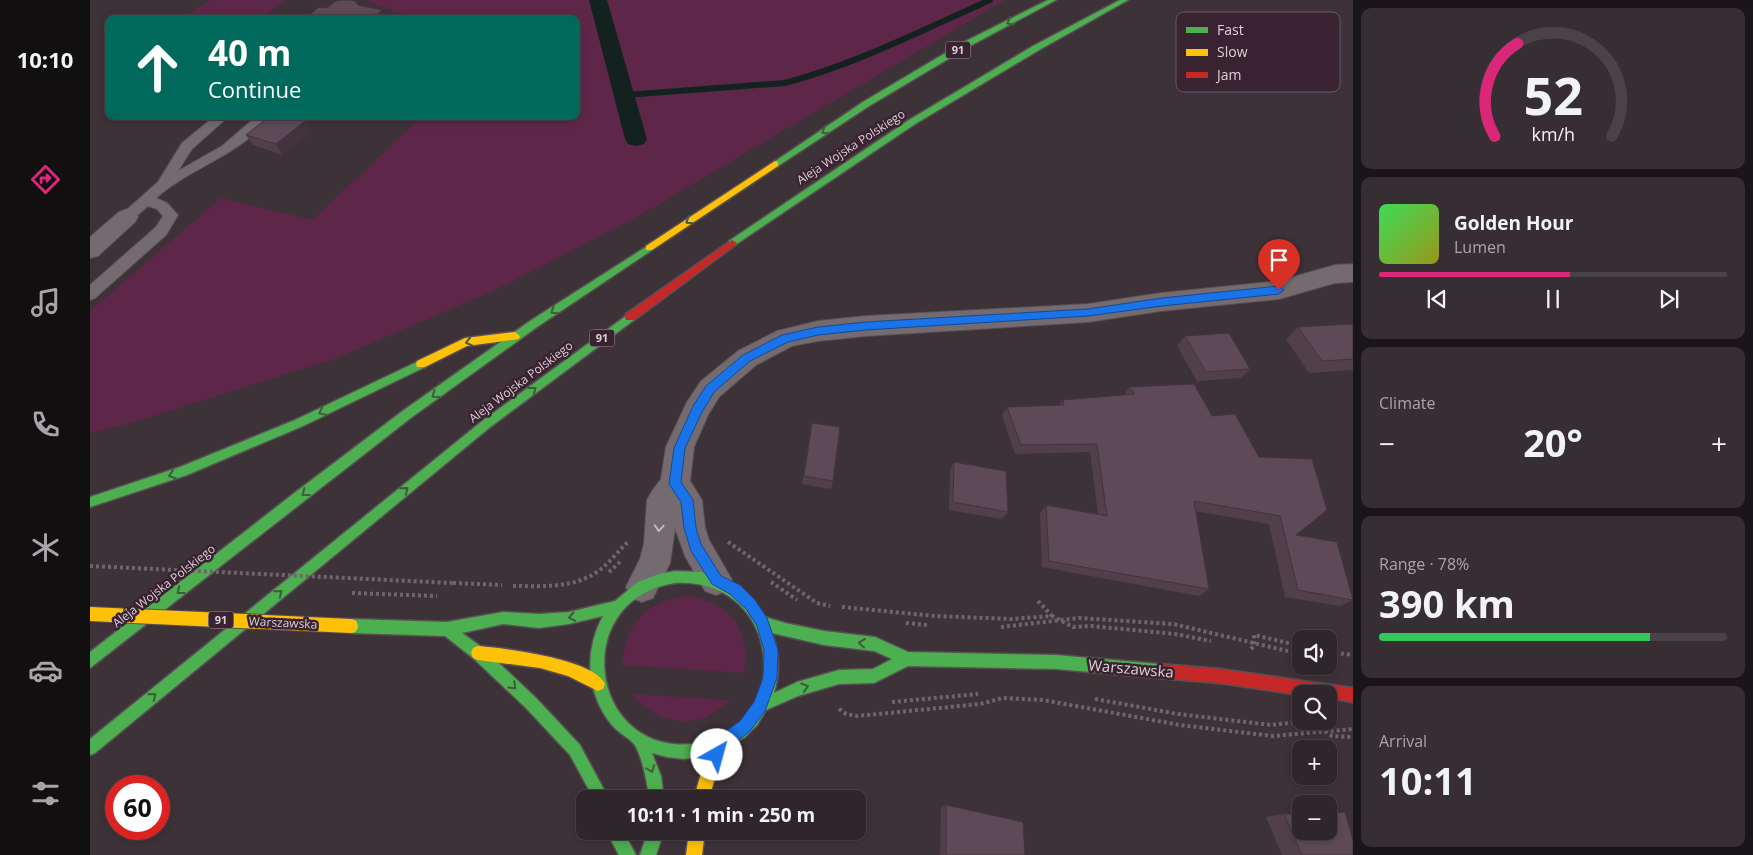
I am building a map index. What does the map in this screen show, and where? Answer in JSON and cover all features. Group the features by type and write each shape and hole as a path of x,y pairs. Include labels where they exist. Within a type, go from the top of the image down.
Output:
{"main road":[{"name":"Aleja Wojska Polskiego","path":"90,662 376,440 517,336 866,104 967,44 1053,0"},
{"name":"Aleja Wojska Polskiego","path":"90,748 485,425 717,253 912,122 1036,48 1125,0"},
{"path":"90,502 183,471 299,423 465,342 517,336"},
{"name":"91","path":"691,575 716,580 735,590 751,604 763,622 771,650 770,678 760,706 745,726 724,741 697,752 668,751 640,742 620,727 606,707 598,684 597,656 604,629 619,606 642,587 666,577 691,575"},
{"name":"Warszawska","path":"90,614 447,629 504,618 539,621 569,618 619,606"},
{"name":"Warszawska","path":"763,622 785,630 839,641 876,644 907,659 1065,663 1220,676 1353,695"},
{"path":"447,629 478,653 531,703 575,750 597,790"},
{"path":"478,653 530,656 581,672 598,684"},
{"name":"Warszawska","path":"760,706 797,690 828,680 844,677 874,676 907,659"},
{"path":"95,760 116,727"},
{"path":"704,790 710,768 724,741"},
{"path":"640,742 654,776 655,790"},
{"path":"619,840 628,855"},
{"path":"648,855 653,840"},
{"path":"694,855 696,840"}],"street":[{"path":"90,250 127,217"},
{"path":"642,587 655,564 659,544 662,500 675,484 680,448 697,410 710,389 746,358 786,338 818,331 866,326 1088,313 1162,302 1279,290 1335,274 1353,273"},
{"path":"675,484 687,500 690,528 696,546 716,580"}],"lane":[{"path":"163,185 187,146 218,120"},
{"path":"127,217 163,185 227,149 260,120"},
{"path":"90,294 161,231 171,215 162,206 146,200"}],"path":[{"path":"690,528 703,527 712,530 817,603 831,606"},
{"path":"90,566 453,583 559,585 581,581 600,569 636,535 659,531"},
{"path":"1038,601 1052,616 1073,627 1091,626 1175,634 1218,643"},
{"path":"839,641 840,607 935,616 1011,619 1052,616"},
{"path":"993,627 1079,618 1172,624 1292,652"},
{"path":"904,623 932,626"},
{"path":"1244,648 1251,649 1254,646 1254,635 1292,644"},
{"path":"1337,653 1353,656"},
{"path":"828,680 831,696 839,709 846,714 857,716 980,704 1003,698 1042,700 1180,725 1272,736 1353,729"},
{"path":"890,703 986,692"},
{"path":"1091,699 1178,714 1271,725 1292,723"},
{"path":"1324,731 1332,736 1353,737"}],"shaded area":[{"path":"210,0 285,0 266,15 188,15"},
{"path":"365,0 1005,0 637,217 497,289 337,358 128,424 90,433 90,311 221,198 313,220 418,120 580,120 580,15 402,14"},
{"path":"687,596 702,599 715,605 726,612 734,621 740,631 744,644 744,673 623,665 624,651 628,638 640,617 660,603 673,598"},
{"path":"631,694 730,700 718,710 705,717 692,721 679,721 654,713"}],"building":[{"path":"350,0 355,1 358,5 382,10 376,15 309,15 319,7 327,8 336,1"},
{"path":"265,120 305,121 276,144 246,135"},
{"path":"1353,325 1353,359 1322,361 1298,327"},
{"path":"1229,333 1250,369 1206,372 1185,336"},
{"path":"1194,384 1212,416 1235,414 1259,457 1312,459 1327,510 1296,535 1337,542 1353,600 1298,590 1280,516 1194,501 1209,589 1049,561 1046,505 1107,516 1097,444 1021,445 1007,407 1064,405 1063,400 1134,394 1130,387"},
{"path":"812,423 840,427 833,481 804,476"},
{"path":"954,462 1006,471 1008,512 953,502"},
{"path":"946,805 1023,822 1025,855 946,855"},
{"path":"1337,812 1345,812 1353,840 1353,855 1302,855 1295,840 1337,840"},
{"path":"1284,814 1292,814 1292,832"}],"waterway":[{"path":"598,0 636,139"},
{"path":"625,95 785,83 863,56 990,0"}],"traffic: fast":[{"path":"775,164 866,104 967,44 1053,0"},
{"path":"732,243 912,122 1036,48 1125,0"},
{"path":"90,661 301,495 462,374 533,324 649,248"},
{"path":"90,748 485,425 630,317"},
{"path":"90,502 183,471 299,423 421,364"},
{"path":"684,576 718,583 740,596 752,608 765,630 772,664 765,698 752,720 740,732 718,745 684,752 650,745 628,732 616,720 603,698 596,664 603,630 616,608 628,596 650,583 684,576"},
{"path":"351,626 447,629 503,618 539,621 569,618 619,606"},
{"path":"763,623 785,630 824,638 875,644 907,659 1056,662 1159,671"},
{"path":"447,629 478,653 531,703 575,750 597,790"},
{"path":"760,706 797,689 839,677 874,676 907,659"},
{"path":"640,742 654,776 656,790"},
{"path":"619,840 628,855"},
{"path":"648,855 653,840"}],"traffic: slow":[{"path":"649,248 775,164"},
{"path":"421,364 465,342 515,336"},
{"path":"90,614 351,626"},
{"path":"478,653 540,661 569,670 598,684"},
{"path":"704,790 710,768 724,741"},
{"path":"694,855 696,840"}],"traffic: jam":[{"path":"630,317 732,243"},
{"path":"1159,671 1220,676 1353,695"}],"route":[{"path":"717,755 724,741 745,726 760,706 770,678 771,650 763,622 751,604 735,590 716,580 696,546 690,528 687,500 675,484 680,448 697,410 710,389 746,358 786,338 818,331 866,326 1088,313 1162,302 1279,290"}]}
